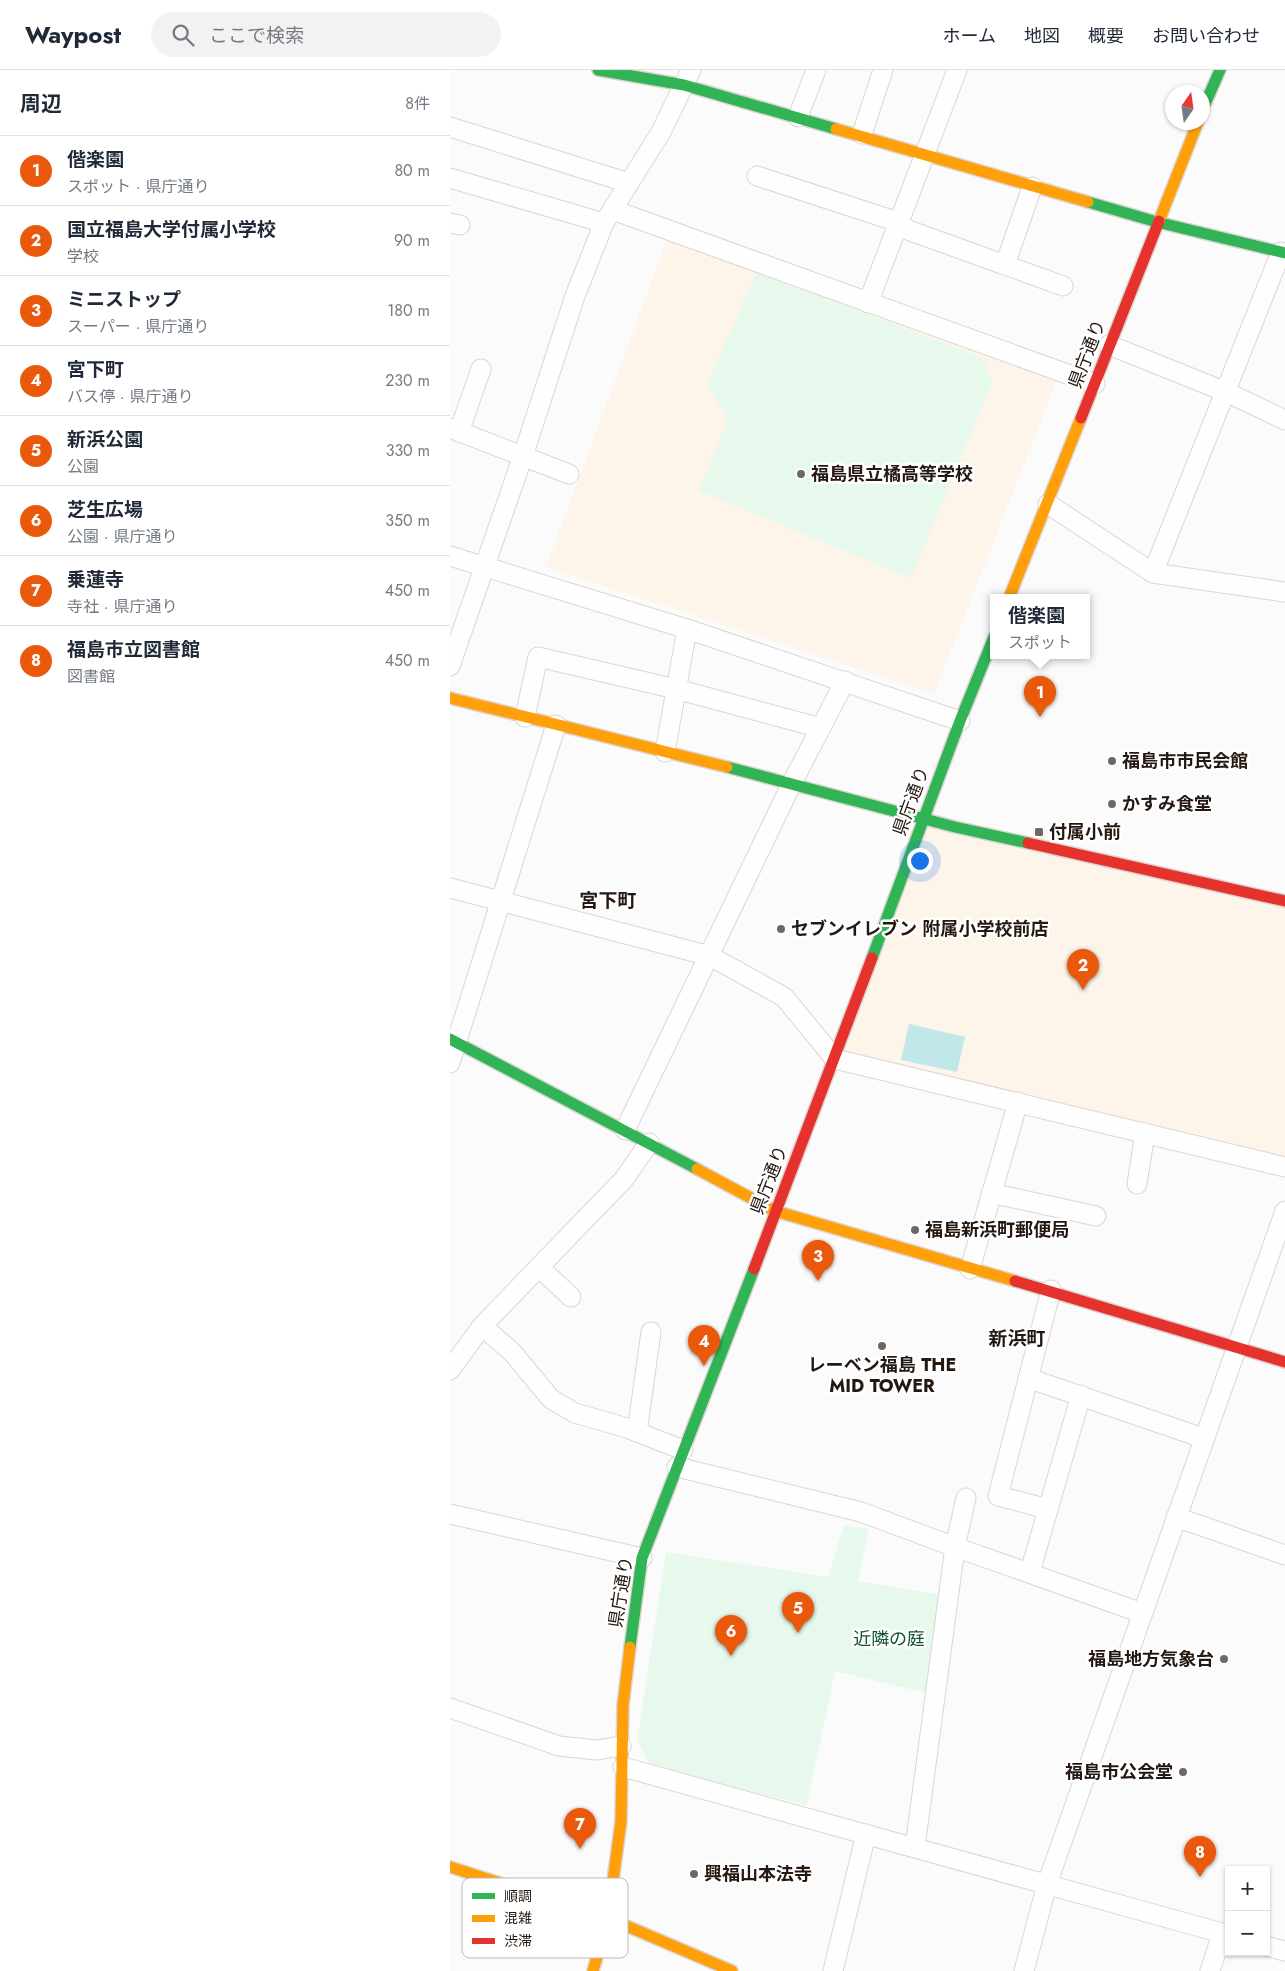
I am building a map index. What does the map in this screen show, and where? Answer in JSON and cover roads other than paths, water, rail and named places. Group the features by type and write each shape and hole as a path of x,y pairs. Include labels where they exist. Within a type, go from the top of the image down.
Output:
{"street":[{"path":"598,70 688,77 798,117 862,134 1032,187 1157,222 1283,253 1153,573"},
{"path":"798,117 816,70"},
{"path":"862,134 883,70"},
{"path":"868,303 957,70"},
{"path":"1210,93 1220,70"},
{"path":"450,666 523,456 575,296 609,217 661,132 688,77"},
{"path":"450,127 629,182"},
{"name":"県庁通り","path":"1012,594 1195,130"},
{"path":"756,176 898,222 908,230 1063,286"},
{"path":"450,178 609,217 868,303 1095,384"},
{"path":"1005,265 1032,187"},
{"path":"1109,345 1226,392 1285,420"},
{"path":"481,370 454,430 569,474"},
{"path":"1048,504 1153,573 1285,592"},
{"path":"450,556 687,629 960,721"},
{"path":"665,752 687,629"},
{"name":"県庁通り","path":"624,1767 621,1746 624,1705 642,1558 835,1059 960,721 990,647"},
{"path":"525,717 538,656 676,689 822,728"},
{"path":"625,1130 792,783 822,728 844,681"},
{"path":"450,698 792,783 964,829 1285,901"},
{"path":"450,1063 453,1041 501,901 556,725"},
{"path":"450,888 710,956 784,997 835,1059 1285,1167"},
{"path":"453,1041 625,1130 775,1211 970,1269 1051,1290 1285,1362"},
{"path":"970,1269 1018,1102"},
{"path":"1137,1184 1145,1133"},
{"path":"450,1370 482,1326 624,1179 649,1144"},
{"path":"991,1193 1096,1216"},
{"path":"1024,1971 1047,1884 1203,1438 1236,1348 1280,1242 1285,1211"},
{"path":"539,1267 570,1297"},
{"path":"1048,1509 998,1496 1051,1290"},
{"path":"482,1326 512,1352 551,1399 576,1413 637,1432 680,1458 861,1512 1142,1613"},
{"path":"637,1432 651,1332"},
{"path":"1028,1378 1203,1438"},
{"path":"1030,1572 1081,1395"},
{"path":"915,1847 955,1547 966,1498"},
{"path":"450,1514 642,1558"},
{"path":"1176,1517 1285,1556"},
{"path":"450,1708 559,1746 597,1750 621,1746"},
{"path":"614,1878 622,1821 624,1767 1225,1935 1210,1971"},
{"path":"833,1971 866,1834"},
{"path":"450,1867 484,1878"},
{"path":"628,1928 713,1968 732,1971"},
{"path":"1270,1947 1285,1951"},
{"path":"593,1971 597,1958"}],"water":[{"path":"909,1024 965,1037 957,1072 901,1060"}],"place":[{"name":"福島県立橘高等学校","path":"801,474"},
{"name":"偕楽園","path":"1040,717"},
{"name":"福島市市民会館","path":"1112,761"},
{"name":"かすみ食堂","path":"1112,804"},
{"name":"付属小前","path":"1039,832"},
{"name":"セブンイレブン 附属小学校前店","path":"781,929"},
{"name":"国立福島大学付属小学校","path":"1083,990"},
{"name":"福島新浜町郵便局","path":"915,1230"},
{"name":"ミニストップ","path":"818,1281"},
{"name":"レーベン福島 THE MID TOWER","path":"882,1346"},
{"name":"宮下町","path":"704,1366"},
{"name":"新浜公園","path":"798,1633"},
{"name":"芝生広場","path":"731,1656"},
{"name":"福島地方気象台","path":"1224,1659"},
{"name":"福島市公会堂","path":"1183,1772"},
{"name":"乗蓮寺","path":"580,1849"},
{"name":"興福山本法寺","path":"694,1874"},
{"name":"福島市立図書館","path":"1200,1877"}],"district":[{"name":"宮下町","path":"608,900"},
{"name":"新浜町","path":"1017,1338"}],"park label":[{"name":"近隣の庭","path":"889,1639"}]}
